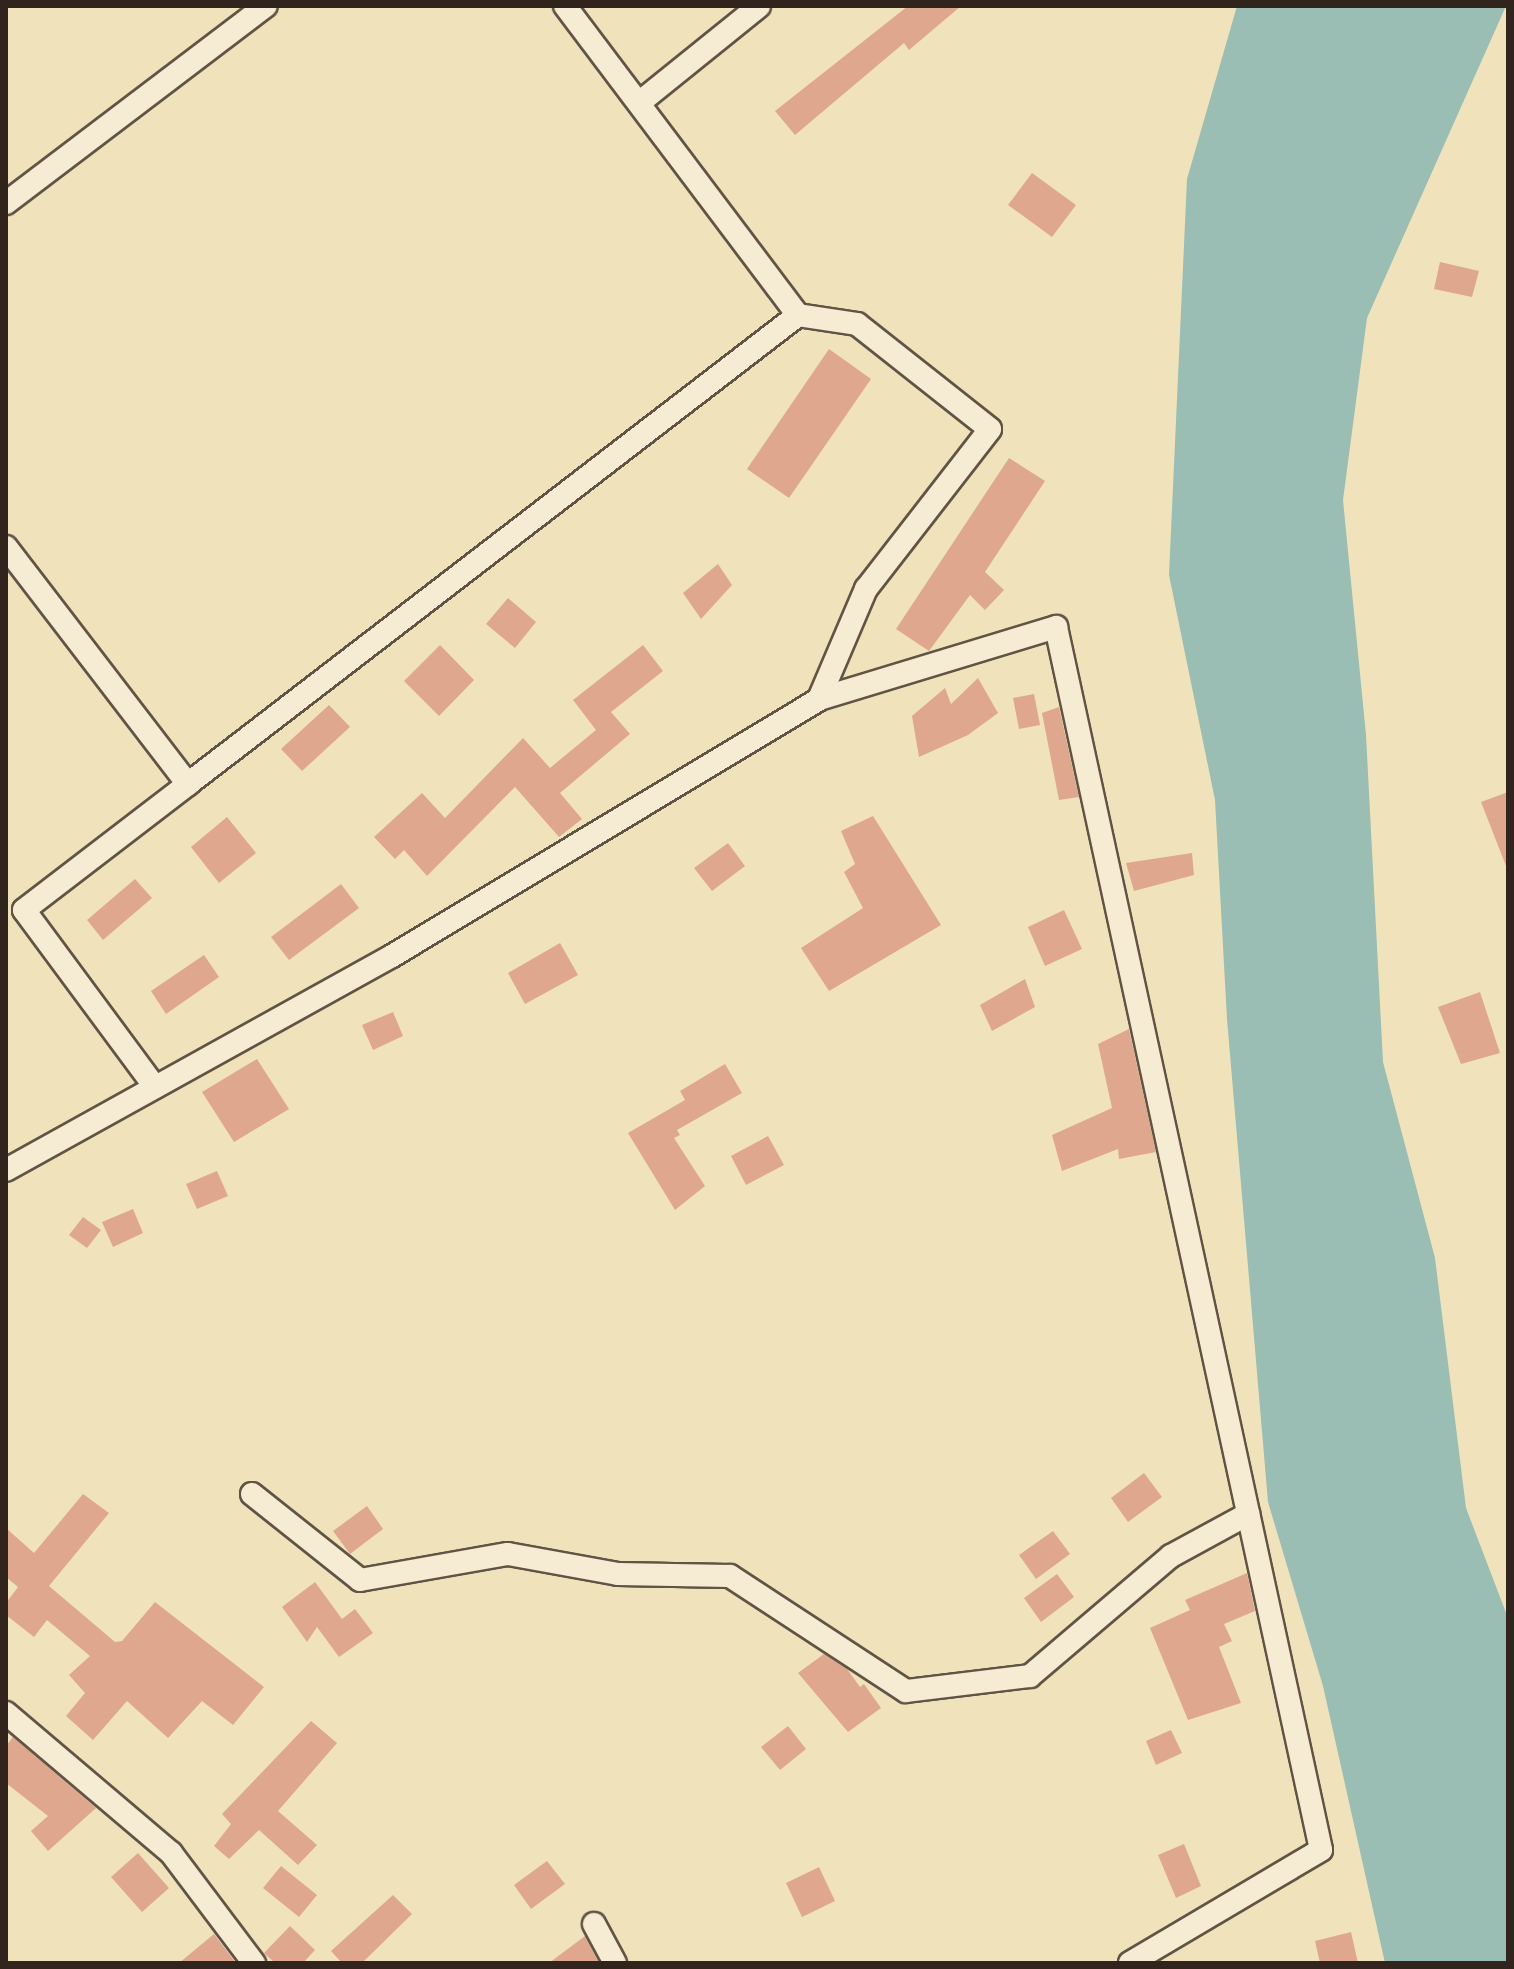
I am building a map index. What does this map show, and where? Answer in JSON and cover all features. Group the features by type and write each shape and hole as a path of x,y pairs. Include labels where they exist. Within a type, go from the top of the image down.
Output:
{"street":[{"path":"6,203 266,6"},
{"path":"565,6 798,315 857,324 990,429 866,589 819,699"},
{"path":"639,103 759,6"},
{"path":"155,1087 24,910 798,315"},
{"path":"6,547 188,784"},
{"path":"6,1170 392,956 819,699 1056,627 1321,1850 1130,1963"},
{"path":"252,1494 360,1580 508,1554 618,1574 730,1576 906,1691 1030,1676 1171,1556 1248,1514"},
{"path":"6,1713 171,1853 254,1963"},
{"path":"594,1924 615,1963"}],"water":[{"path":"1237,6 1506,6 1367,318 1343,500 1366,735 1383,1062 1435,1258 1466,1508 1508,1618 1508,1963 1385,1963 1323,1686 1268,1502 1227,1019 1215,800 1169,575 1187,179"}],"building":[{"path":"908,6 961,6 909,50 904,43 795,135 775,111"},
{"path":"1032,173 1076,205 1052,237 1008,205"},
{"path":"1440,262 1479,271 1472,297 1434,289"},
{"path":"829,349 871,379 789,498 747,469"},
{"path":"1009,458 1045,481 985,572 1004,590 985,610 970,595 929,651 896,629"},
{"path":"718,564 732,585 701,619 683,593"},
{"path":"508,598 536,622 515,648 486,624"},
{"path":"440,645 474,680 439,716 404,681"},
{"path":"643,645 663,671 611,712 630,734 560,793 582,819 559,837 515,787 427,876 404,850 395,859 374,837 422,793 445,818 523,738 550,768 596,730 573,700"},
{"path":"978,678 998,713 968,735 919,757 912,716 945,688 951,704"},
{"path":"1034,694 1040,725 1019,729 1013,698"},
{"path":"329,705 350,727 302,771 281,749"},
{"path":"1059,707 1079,797 1059,800 1042,713"},
{"path":"1508,792 1508,866 1506,866 1481,802"},
{"path":"873,816 941,925 829,991 801,948 863,908 844,872 855,864 841,831"},
{"path":"227,817 256,853 219,883 191,847"},
{"path":"728,843 745,866 712,891 694,868"},
{"path":"1192,853 1194,875 1134,891 1126,863"},
{"path":"135,879 152,898 103,940 87,920"},
{"path":"341,884 359,908 289,960 271,937"},
{"path":"1064,910 1082,949 1045,966 1028,927"},
{"path":"560,943 578,975 525,1004 508,973"},
{"path":"204,955 219,977 166,1014 151,991"},
{"path":"1025,979 1035,1007 992,1031 980,1005"},
{"path":"1480,992 1500,1053 1461,1064 1438,1007"},
{"path":"393,1012 403,1036 373,1050 362,1025"},
{"path":"1129,1029 1156,1152 1119,1159 1118,1149 1062,1171 1052,1135 1112,1108 1098,1044"},
{"path":"257,1059 289,1109 234,1142 202,1092"},
{"path":"725,1064 742,1093 677,1130 680,1135 674,1138 705,1186 675,1210 628,1133 685,1100 680,1091"},
{"path":"768,1136 784,1165 746,1185 731,1156"},
{"path":"217,1171 228,1196 197,1209 186,1184"},
{"path":"133,1209 143,1233 113,1247 102,1222"},
{"path":"83,1217 101,1230 87,1248 69,1235"},
{"path":"1144,1473 1162,1497 1128,1522 1111,1498"},
{"path":"83,1494 109,1513 49,1586 115,1642 122,1641 155,1602 264,1687 233,1725 202,1701 168,1738 127,1701 93,1740 66,1716 85,1693 69,1675 90,1656 47,1620 34,1637 6,1615 6,1603 18,1587 6,1577 6,1528 34,1553"},
{"path":"367,1506 383,1529 350,1554 333,1531"},
{"path":"1053,1531 1070,1554 1036,1579 1019,1555"},
{"path":"1247,1573 1255,1611 1224,1624 1232,1641 1219,1647 1241,1703 1188,1720 1150,1628 1190,1610 1185,1600"},
{"path":"1057,1574 1074,1597 1041,1622 1024,1598"},
{"path":"315,1582 342,1619 355,1609 373,1633 339,1657 317,1627 307,1642 282,1607"},
{"path":"824,1654 847,1669 860,1687 864,1684 881,1708 848,1732 798,1673"},
{"path":"311,1721 337,1743 278,1811 317,1845 298,1865 259,1830 229,1859 214,1846 231,1824 222,1814"},
{"path":"788,1726 806,1749 780,1770 761,1747"},
{"path":"1171,1730 1182,1753 1156,1765 1146,1741"},
{"path":"13,1737 96,1808 48,1851 31,1831 48,1816 6,1783 6,1746"},
{"path":"1184,1844 1201,1886 1176,1898 1158,1855"},
{"path":"138,1853 169,1888 142,1912 111,1877"},
{"path":"547,1861 565,1884 531,1909 514,1885"},
{"path":"281,1866 317,1895 299,1917 263,1888"},
{"path":"819,1867 835,1901 802,1917 786,1883"},
{"path":"393,1895 412,1914 362,1963 342,1963 331,1951"},
{"path":"290,1926 315,1950 303,1963 275,1963 264,1953"},
{"path":"1351,1932 1358,1963 1320,1963 1315,1941"},
{"path":"214,1934 236,1963 179,1963"},
{"path":"585,1936 599,1963 549,1963"}]}
